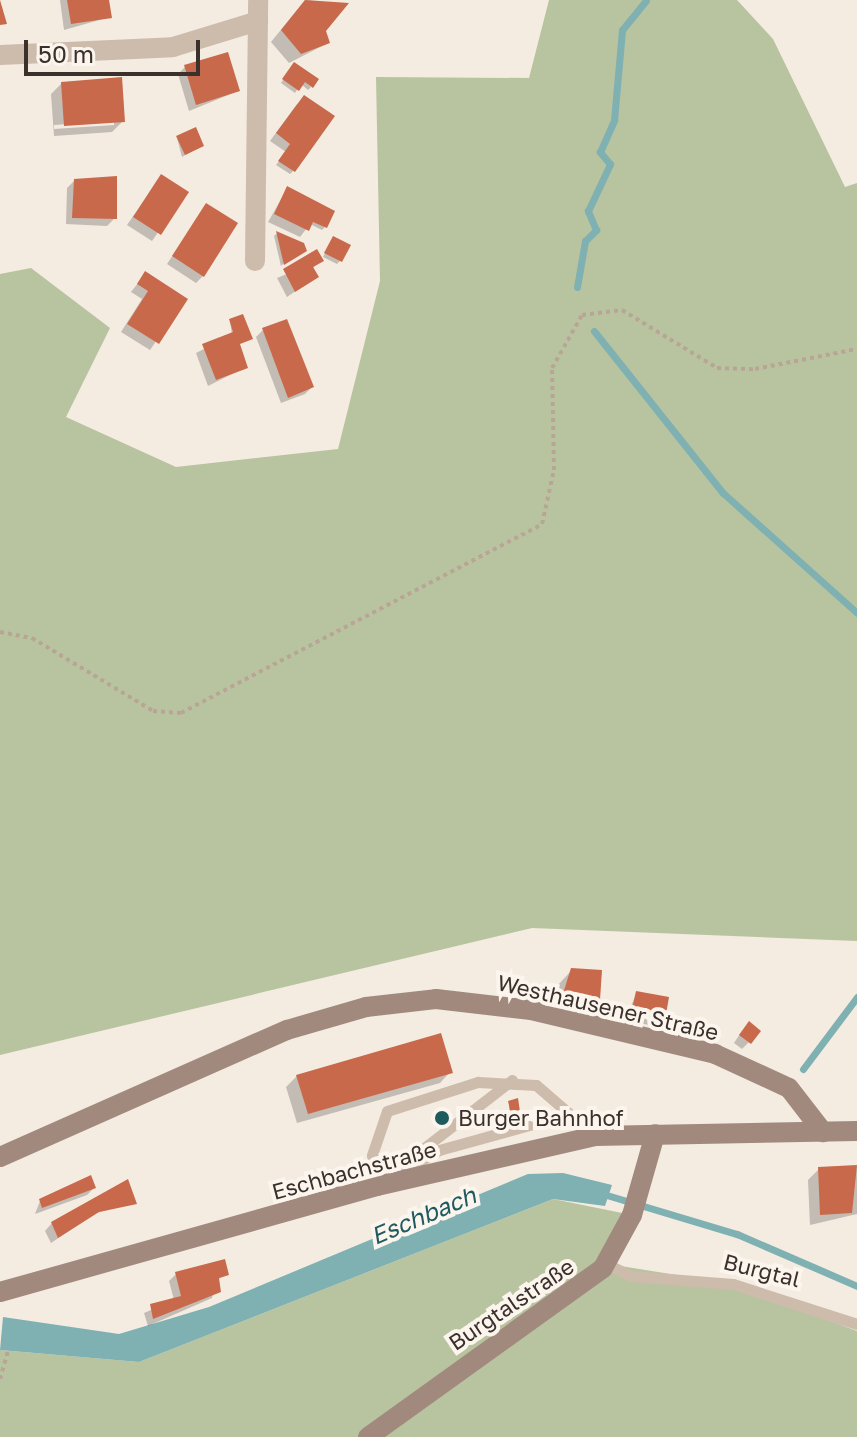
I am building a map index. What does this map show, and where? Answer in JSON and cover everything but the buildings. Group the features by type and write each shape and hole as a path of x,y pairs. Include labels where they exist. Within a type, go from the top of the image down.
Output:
{"main road":[{"name":"Westhausener Straße","path":"0,1157 287,1030 366,1007 436,999 531,1010 715,1054 789,1088 823,1132"},
{"path":"823,1132 857,1131"},
{"name":"Eschbachstraße","path":"0,1292 377,1186 595,1136 823,1132"},
{"name":"Burgtalstraße","path":"368,1437 607,1264 632,1215 655,1134"}],"street":[{"path":"0,55 173,47 258,10 255,261"}],"lane":[{"path":"377,1186 512,1080"},
{"path":"377,1186 372,1155 387,1111 478,1082 512,1080 536,1085 595,1136"},
{"path":"377,1186 439,1150 569,1114"},
{"name":"Burgtal","path":"607,1264 631,1276 733,1284 857,1324"}],"path":[{"path":"0,632 32,638 153,711 181,713 542,524 554,470 552,368 582,315 622,310 717,368 755,369 857,349"},
{"path":"0,1379 8,1351"}],"green space":[{"path":"549,0 737,0 773,39 845,187 857,183 857,941 532,928 0,1055 0,274 31,268 110,328 66,417 176,467 338,449 380,281 376,77 529,78"},
{"path":"553,1199 632,1215 608,1264 733,1284 857,1331 857,1437 0,1437 0,1350 139,1362"}],"water":[{"path":"563,1173 612,1185 605,1206 553,1199 139,1362 0,1350 3,1317 119,1334 209,1307 528,1174"}],"waterway":[{"path":"577,287 585,241 596,230 588,211 610,164 600,152 614,120 622,30 646,0"},
{"path":"594,331 723,493 857,613"},
{"path":"803,1069 857,997"},
{"name":"Eschbach","path":"600,1193 737,1234 857,1286"}],"place":[{"name":"Burger Bahnhof","path":"442,1118"}]}
